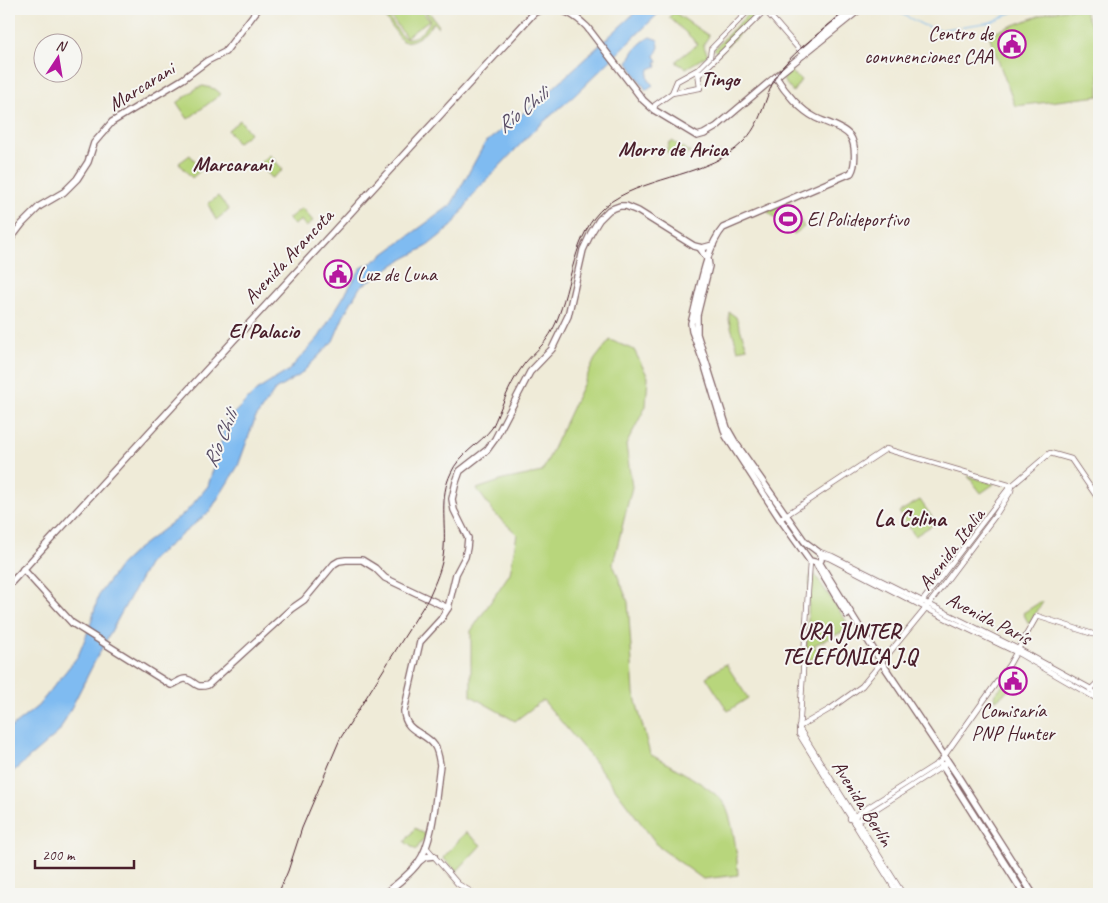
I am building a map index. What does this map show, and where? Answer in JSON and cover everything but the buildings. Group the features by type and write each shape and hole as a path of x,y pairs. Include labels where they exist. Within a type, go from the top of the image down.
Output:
{"main road":[{"name":"Marcarani","path":"9,241 22,224 40,206 64,192 77,179 88,162 94,143 112,122 182,79 207,61 225,52 258,9"},
{"path":"528,9 530,16 538,11 553,9 566,11 577,16 643,100 654,110 697,136 710,132 726,119 853,9"},
{"path":"803,53 860,9"},
{"name":"Avenida Arancota","path":"9,585 530,16"},
{"path":"776,76 783,87 802,108 814,117 844,131 850,136 853,144 853,170 851,173 722,228 708,260 691,322 692,331 705,366 726,436 780,519 816,558"},
{"path":"419,862 431,829 440,765 435,746 408,725 404,718 404,711 420,642 441,619 448,608 456,574 468,548 468,538 454,510 452,498 456,482 460,471 487,450 495,440 530,372 552,349 568,316 584,250 591,233 599,220 609,210 620,206 633,208 700,248 708,260 709,266 696,324 697,334 729,434 816,558 828,586 877,662 882,663 1024,894"},
{"path":"700,248 713,246"},
{"path":"22,569 65,617 107,646 168,684 174,685 182,678 197,686 208,685 291,608 304,600 334,564 339,561 362,560 375,568 385,578 448,608"},
{"path":"943,762 1033,894"},
{"path":"384,894 425,857 434,856"}],"street":[{"path":"574,9 577,16"},
{"path":"654,110 655,105 672,94 700,88 699,72 710,55 711,49 750,9"},
{"path":"672,94 678,81 699,72 716,60 765,10 803,53"},
{"path":"710,55 716,60"},
{"path":"780,519 886,449 1012,486 1050,453 1071,459 1099,500"},
{"name":"Avenida Italia","path":"921,603 1012,486"},
{"name":"Avenida Italia","path":"799,727 830,709 862,686 927,606 995,516 1011,491 1012,486"},
{"name":"Avenida París","path":"816,558 829,558 1017,650 1089,691 1099,699"},
{"name":"Avenida Berlín","path":"816,558 810,574 799,734 903,894"},
{"path":"854,820 943,762 1009,665 1037,616 1099,636"},
{"path":"794,655 804,650"},
{"path":"1089,691 1099,681"},
{"name":"Avenida Berlín","path":"799,727 898,894"},
{"path":"426,847 458,884 475,894"}],"green space":[{"path":"379,9 382,9 402,36 406,38 415,37 429,23 430,19 423,9 427,9 439,26 437,27 433,22 428,30 416,39 402,41"},
{"path":"385,9 420,9 429,20 406,37"},
{"path":"753,9 760,9 760,12 719,54 714,49"},
{"path":"1083,9 1099,40 1099,96 1015,106 990,34 1049,12"},
{"path":"674,12 709,36 703,45 708,55 686,68 677,63 677,60 698,44 669,17"},
{"path":"790,71 801,80 793,92 783,80"},
{"path":"203,86 215,89 221,94 188,119 177,103 197,88"},
{"path":"240,120 250,133 237,143 228,130"},
{"path":"672,141 690,152 689,154 677,155 668,153 666,151 669,143"},
{"path":"190,155 202,169 192,178 179,163"},
{"path":"270,155 283,170 272,178 259,164"},
{"path":"218,196 229,210 216,220 208,204"},
{"name":"El Polideportivo","path":"790,202 804,227 794,234 767,211"},
{"path":"302,208 313,221 306,227 301,220 294,225 288,219"},
{"path":"729,312 736,317 747,348 738,350 729,320"},
{"path":"610,340 634,350 648,377 646,406 626,445 632,487 613,564 628,602 634,693 650,754 703,785 713,792 726,807 735,840 738,875 703,879 659,847 594,761 543,700 515,721 471,696 471,631 510,573 517,534 495,514 477,489 503,480 542,472 595,359"},
{"path":"968,476 994,484 981,493"},
{"path":"920,500 936,523 915,536 899,512"},
{"path":"815,575 851,628 814,645 820,655 806,661 810,576"},
{"path":"1043,602 1029,624 1023,613"},
{"path":"726,664 748,698 728,711 706,677"},
{"path":"1008,679 1013,687 996,700 994,695"},
{"path":"415,828 426,835 416,850 405,842"},
{"path":"466,832 481,845 457,871 443,858"}],"water":[{"path":"639,9 663,9 575,95 534,130 476,191 452,226 426,247 398,262 360,287 345,313 333,341 300,375 275,390 255,419 238,466 210,511 150,561 97,657 59,732 9,775 9,729 38,706 78,656 89,629 99,594 121,564 136,550 186,512 208,486 220,447 225,422 256,391 288,371 319,337 361,268 373,262 451,205 485,143 541,99"},
{"path":"650,37 658,40 659,47 655,56 658,61 655,62 657,66 650,69 648,73 648,77 653,85 646,90 628,63 636,48"}],"waterway":[{"path":"892,9 923,25 939,30 991,22 1016,11 1031,9"}],"railway":[{"path":"278,894 288,871 302,828 340,739 428,599 436,581 443,555 445,491 451,473 459,460 492,428 516,377 525,363 552,331 564,300 577,253 590,224 600,211 612,201 627,193 697,169 729,154 749,136 754,128 776,76 782,68 799,50 847,9"}],"place":[{"name":"Centro de convnenciones CAA","path":"1012,44"},
{"name":"El Polideportivo","path":"788,219"},
{"name":"Luz de Luna","path":"338,274"},
{"name":"Comisaría PNP Hunter","path":"1013,681"}],"district":[{"name":"Tingo","path":"720,79"},
{"name":"Morro de Arica","path":"673,149"},
{"name":"Marcarani","path":"232,164"},
{"name":"El Palacio","path":"264,331"},
{"name":"La Colina","path":"910,518"},
{"name":"URA JUNTER TELEFÓNICA J.Q","path":"849,644"}],"water label":[{"name":"Río Chili","path":"522,110"},
{"name":"Río Chili","path":"220,439"}]}
